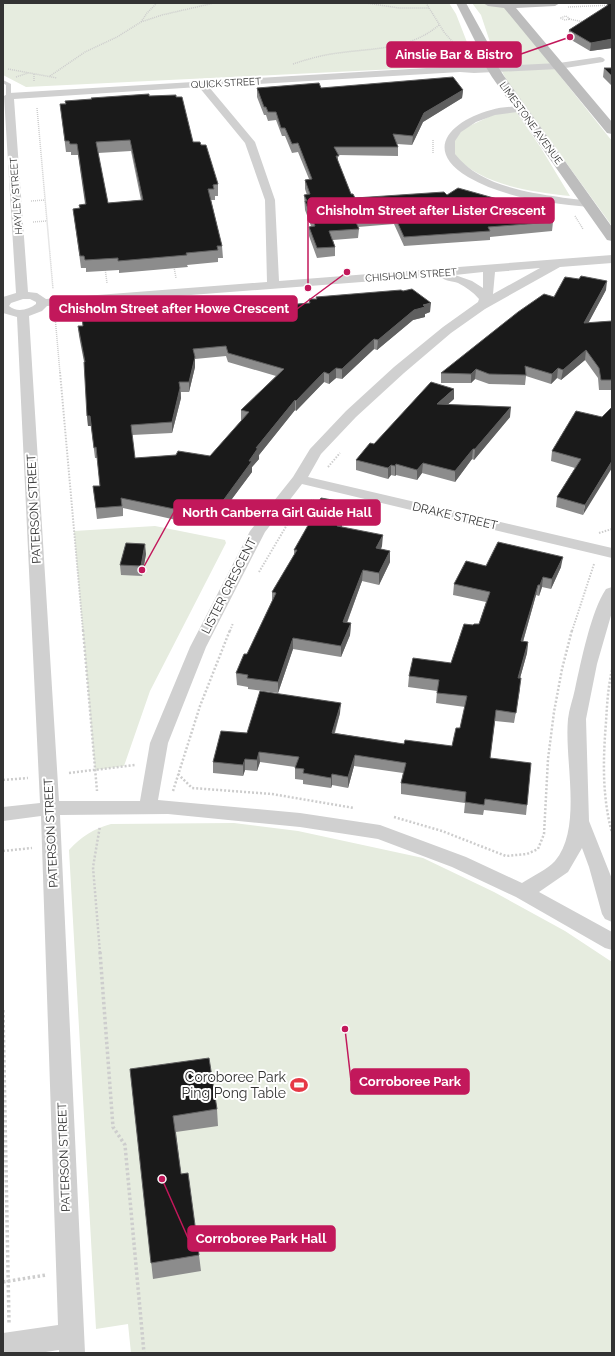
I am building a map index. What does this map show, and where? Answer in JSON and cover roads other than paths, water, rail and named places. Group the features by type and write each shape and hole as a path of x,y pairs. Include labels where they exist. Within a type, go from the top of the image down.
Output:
{"main road":[{"path":"488,3 561,4"},
{"name":"LIMESTONE AVENUE","path":"465,4 492,67 520,109 612,236"},
{"path":"507,4 612,130"},
{"path":"520,19 526,11 561,4"}],"street":[{"name":"QUICK STREET","path":"9,96 612,60"},
{"path":"201,84 250,142 270,200 273,285"},
{"name":"HAYLEY STREET","path":"9,96 23,304"},
{"path":"520,109 493,112 472,120 457,130 450,141 450,154 460,166 476,177 502,187 564,202 588,204"},
{"path":"3,214 17,213"},
{"name":"CHISHOLM STREET","path":"48,302 612,259"},
{"name":"LISTER CRESCENT","path":"148,807 159,743 198,647 258,530 299,479 315,452 351,414 399,370 447,330 484,303 556,264"},
{"path":"484,303 490,284 489,269"},
{"path":"428,274 448,276 464,281 481,292 484,303"},
{"path":"48,302 34,296 23,304 7,311 3,306 7,300 23,304 35,311 48,302"},
{"name":"PATERSON STREET","path":"23,304 52,845 71,1344"},
{"name":"DRAKE STREET","path":"299,479 607,551"},
{"path":"523,892 561,867 572,848 580,821 577,719 588,664 603,614 612,592"},
{"path":"3,814 50,808 168,807 300,820 380,832 459,862 523,892 612,942"},
{"path":"580,821 599,867 612,914"},
{"path":"6,1346 71,1344"}],"lane":[{"path":"3,81 8,84 9,96"}],"place":[{"name":"Ainslie Bar & Bistro","path":"570,37"},
{"name":"Chisholm Street after Howe Crescent","path":"347,272"},
{"name":"Chisholm Street after Lister Crescent","path":"308,288"},
{"name":"North Canberra Girl Guide Hall","path":"142,570"},
{"name":"Corroboree Park","path":"345,1029"},
{"name":"Coroboree Park Ping Pong Table","path":"299,1085"},
{"name":"Corroboree Park Hall","path":"162,1179"}]}
